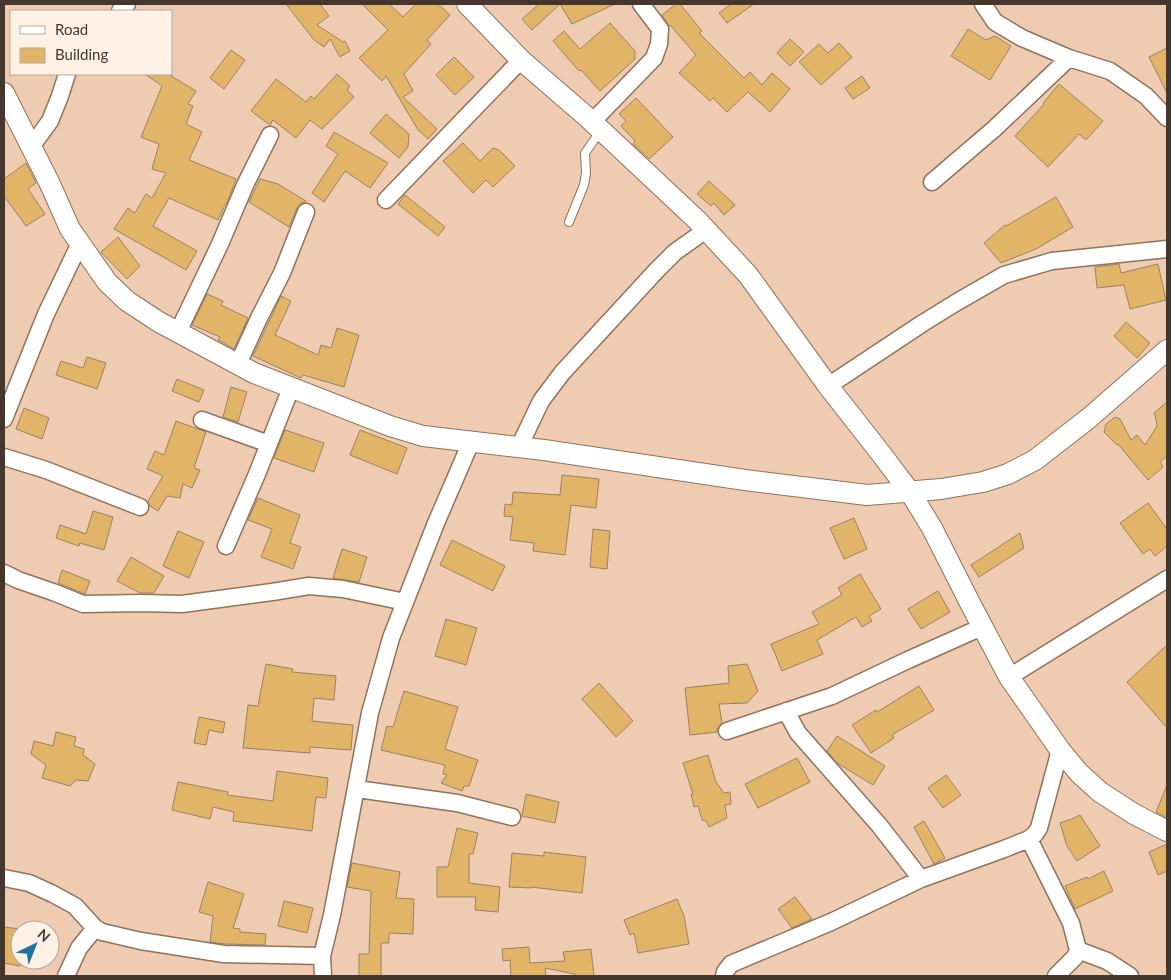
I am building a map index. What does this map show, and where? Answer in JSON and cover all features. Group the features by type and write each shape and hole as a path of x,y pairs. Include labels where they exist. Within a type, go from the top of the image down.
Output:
{"street":[{"path":"596,126 654,58 660,44 660,29 641,4"},
{"path":"983,4 995,22 1022,38 1069,58 1110,71 1146,96 1167,118"},
{"path":"475,6 521,60 596,126 706,230 748,275 828,386 910,492 932,528 1009,677 1060,750 1079,773 1100,792 1134,814 1167,831"},
{"path":"932,182 994,129 1069,58"},
{"path":"386,200 521,60"},
{"path":"31,148 50,121 67,75"},
{"path":"5,99 70,229 107,282 127,301 159,322 254,373 390,426 424,436 544,450 745,480 867,495 941,489 983,482 1008,474 1035,460 1089,418 1167,350"},
{"path":"178,332 220,244 246,183 270,136"},
{"path":"238,364 282,273 306,212"},
{"path":"519,447 541,402 562,372 675,252 706,230"},
{"path":"4,418 46,314 80,243"},
{"path":"828,386 957,302 1004,275 1052,261 1167,249"},
{"path":"226,546 291,388"},
{"path":"202,420 269,444"},
{"path":"323,976 322,956 357,789 370,713 391,638 436,523 471,442"},
{"path":"4,457 46,470 140,507"},
{"path":"4,573 83,604 142,602 182,604 309,586 343,589 405,602"},
{"path":"1009,677 1165,583"},
{"path":"727,731 832,696 982,627"},
{"path":"786,711 798,733 879,825 921,879"},
{"path":"724,976 724,972 731,964 831,922 921,879 1029,839 1039,828 1060,750"},
{"path":"357,789 457,803 512,817"},
{"path":"1029,839 1071,923 1078,950 1075,957 1056,976"},
{"path":"4,878 29,883 53,894 74,906 95,928 102,932 224,954 322,956"},
{"path":"66,976 79,948 95,928"},
{"path":"1078,950 1106,961 1130,976"}],"lane":[{"path":"569,222 584,185 586,173 585,153 596,126"}],"building":[{"path":"286,4 320,4 329,16 317,25 343,42 345,41 350,51 340,57 330,39 324,47 314,40"},
{"path":"362,4 389,4 403,17 416,4 438,4 450,15 427,40 431,44 404,74 413,91 403,97 437,129 428,139 418,130 386,76 382,81 359,58 388,30"},
{"path":"539,4 560,4 532,30 522,19"},
{"path":"560,4 615,4 572,24"},
{"path":"676,4 680,4 702,31 699,33 744,78 750,72 762,85 772,73 790,89 770,112 748,92 727,112 713,98 710,101 679,73 696,55 669,26 662,15"},
{"path":"731,4 754,4 727,23 719,13"},
{"path":"610,23 635,51 635,59 600,91 581,70 579,71 553,41 564,31 580,49"},
{"path":"968,29 986,40 995,36 1011,46 990,80 951,56"},
{"path":"790,39 804,52 790,66 777,53"},
{"path":"839,43 852,57 821,85 799,62 819,44 828,53"},
{"path":"1167,48 1167,93 1149,57"},
{"path":"231,50 245,60 224,89 210,78"},
{"path":"454,57 474,77 455,95 436,75"},
{"path":"337,74 350,86 347,90 354,97 322,129 310,120 296,138 273,120 270,125 251,111 276,79 306,102 311,96 314,99"},
{"path":"146,75 170,75 196,91 188,104 193,106 186,124 202,132 189,160 236,179 218,220 169,198 153,226 197,251 186,270 114,229 128,208 135,213 146,194 152,198 166,173 152,169 159,144 141,137 162,86"},
{"path":"862,76 870,88 853,99 845,88"},
{"path":"1059,84 1103,121 1086,140 1079,134 1048,167 1015,136"},
{"path":"636,98 673,137 649,159 633,144 635,141 621,126 626,121 619,114"},
{"path":"386,114 409,134 408,147 399,158 370,133"},
{"path":"334,132 388,163 370,188 345,171 324,202 312,193 338,154 326,146"},
{"path":"463,143 480,161 493,148 499,150 515,166 493,187 486,180 473,193 443,161"},
{"path":"26,163 36,183 28,189 45,214 26,226 4,196 4,179"},
{"path":"260,179 278,184 306,201 297,208 289,227 249,202"},
{"path":"709,181 735,205 724,215 714,203 711,206 697,194"},
{"path":"405,195 445,227 438,236 398,204"},
{"path":"1056,197 1073,227 1038,248 1001,263 984,243 1005,225"},
{"path":"118,237 140,266 127,279 101,252"},
{"path":"1119,264 1121,273 1158,264 1166,300 1130,309 1124,285 1097,288 1095,267"},
{"path":"207,294 223,301 221,305 248,318 234,349 218,340 220,337 192,325"},
{"path":"281,296 291,301 275,335 318,355 321,345 331,348 337,328 359,335 344,387 303,375 301,378 253,356"},
{"path":"1126,322 1150,343 1137,358 1114,336"},
{"path":"87,357 106,363 97,389 56,375 61,361 83,368"},
{"path":"177,379 204,390 199,402 172,391"},
{"path":"231,387 247,392 238,422 223,417"},
{"path":"1167,402 1167,456 1160,462 1163,467 1148,480 1118,444 1104,432 1106,424 1115,417 1120,419 1131,440 1137,435 1145,445 1157,426 1154,413"},
{"path":"24,408 49,418 42,439 16,429"},
{"path":"176,421 206,432 194,468 200,470 192,488 183,484 180,498 167,496 158,511 150,506 148,501 163,476 147,469 155,451 164,455"},
{"path":"285,430 324,443 314,472 274,458"},
{"path":"360,430 407,448 397,474 350,455"},
{"path":"562,475 599,479 596,508 571,505 565,555 533,551 534,543 510,540 513,517 504,516 505,504 512,505 513,492 560,495"},
{"path":"258,498 300,515 290,543 301,547 293,569 261,557 272,529 248,520"},
{"path":"1148,503 1167,529 1167,546 1155,556 1150,549 1143,554 1120,523"},
{"path":"93,511 113,517 104,550 80,543 79,546 56,538 60,525 86,534"},
{"path":"854,518 867,549 844,559 830,528"},
{"path":"593,529 610,531 607,569 590,567"},
{"path":"178,531 204,542 189,578 163,566"},
{"path":"1020,533 1024,548 979,577 971,565"},
{"path":"452,540 505,566 493,591 440,565"},
{"path":"342,549 367,557 359,582 333,578"},
{"path":"131,557 164,576 154,593 140,593 117,581"},
{"path":"62,570 90,581 85,594 58,583"},
{"path":"860,574 881,609 869,616 872,621 862,627 856,617 817,640 823,654 782,671 771,644 819,624 812,612 842,595 838,588"},
{"path":"938,591 950,612 921,629 908,609"},
{"path":"446,619 477,628 466,665 435,656"},
{"path":"1167,645 1167,728 1127,682"},
{"path":"266,664 293,669 292,672 336,676 334,700 314,698 312,721 353,725 351,750 310,747 310,753 243,748 248,705 258,706"},
{"path":"747,664 758,691 747,703 719,704 722,723 717,732 690,735 685,688 729,683 728,666"},
{"path":"599,683 633,721 616,737 582,699"},
{"path":"919,686 934,710 892,735 894,738 871,753 852,725"},
{"path":"404,691 458,707 445,749 478,760 469,786 464,786 462,791 441,783 447,775 443,774 445,765 381,750 387,726 393,727"},
{"path":"199,717 225,722 223,733 209,730 206,745 194,743"},
{"path":"56,732 76,737 74,746 84,749 83,755 95,764 88,781 76,780 70,786 42,778 46,765 31,754 34,741 53,746"},
{"path":"837,736 885,766 873,785 837,763 827,751"},
{"path":"708,755 716,782 724,793 730,792 731,804 725,805 727,818 709,827 706,821 702,820 698,806 694,807 691,794 693,794 683,763"},
{"path":"797,758 810,782 758,808 745,784"},
{"path":"277,771 328,778 326,798 316,797 312,831 233,821 234,812 213,807 210,819 172,810 178,782 228,792 227,795 273,801"},
{"path":"946,775 961,795 943,808 928,788"},
{"path":"1167,785 1167,818 1156,812"},
{"path":"526,794 559,802 555,823 522,816"},
{"path":"1080,815 1100,846 1077,861 1067,846 1060,823"},
{"path":"924,821 945,858 934,864 914,827"},
{"path":"457,828 478,833 473,854 469,854 469,883 500,887 498,912 475,910 476,897 437,897 437,867 448,867"},
{"path":"1167,844 1167,871 1158,875 1149,852"},
{"path":"544,852 586,857 582,893 531,887 509,887 512,853 544,856"},
{"path":"352,863 400,872 396,898 414,899 413,934 389,933 389,943 381,943 381,976 359,976 359,954 369,954 371,891 347,887"},
{"path":"1104,871 1113,891 1075,909 1065,886 1087,877 1088,879"},
{"path":"208,882 244,894 233,928 240,929 240,932 266,934 265,945 210,942 213,916 199,912"},
{"path":"795,897 812,919 792,928 778,909"},
{"path":"677,899 684,916 689,944 638,953 634,933 630,935 624,920"},
{"path":"284,901 313,908 307,933 278,926"},
{"path":"4,927 10,928 10,964 4,963"},
{"path":"529,947 530,963 565,961 563,952 591,949 594,976 576,976 575,974 545,968 546,976 511,976 510,960 503,961 502,949"}]}
